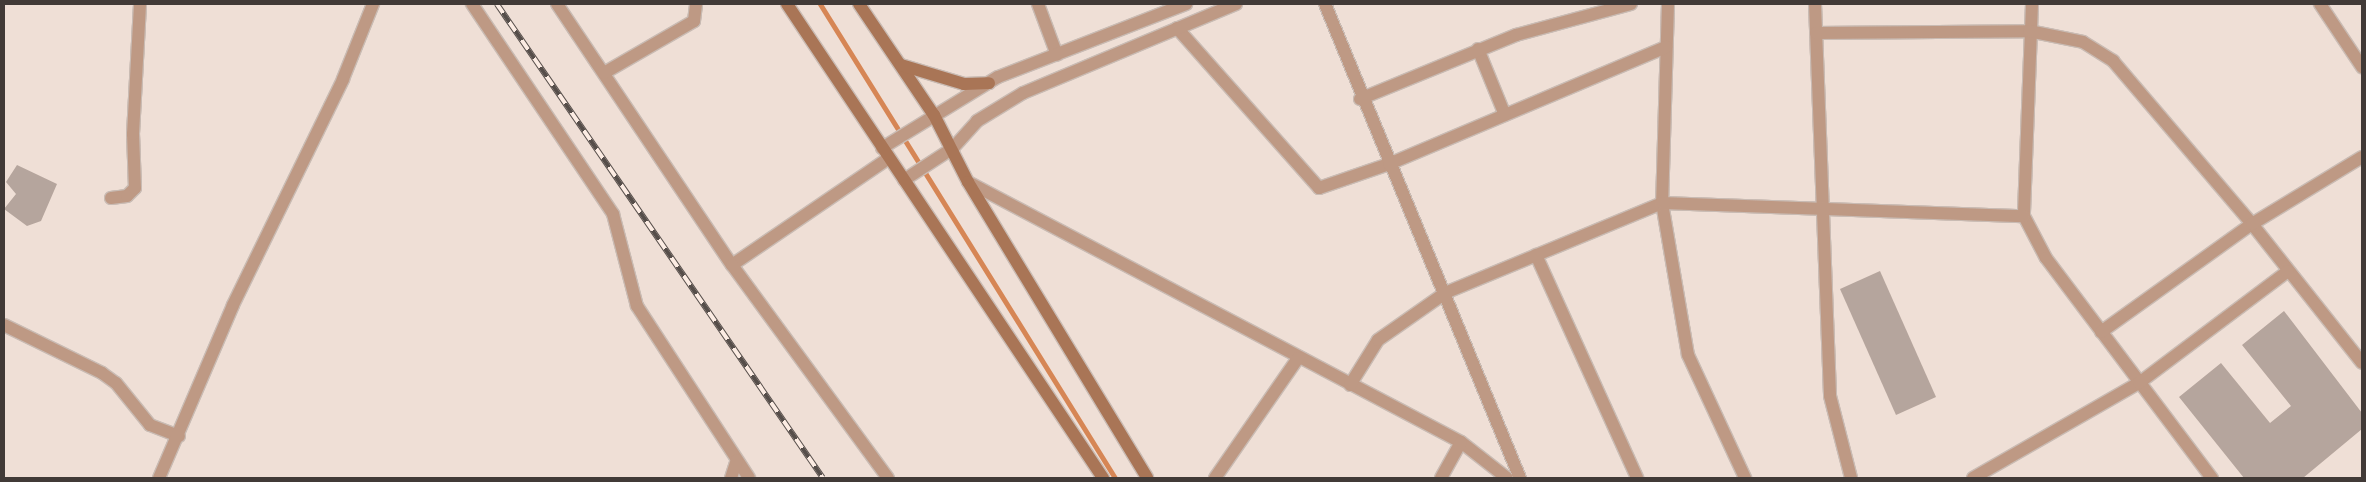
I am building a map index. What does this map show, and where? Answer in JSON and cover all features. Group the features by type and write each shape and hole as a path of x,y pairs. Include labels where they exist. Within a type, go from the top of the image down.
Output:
{"main road":[{"path":"787,4 888,149 909,176 1103,478"},
{"path":"859,4 901,65 928,119 953,148 968,182 1148,478"},
{"path":"901,65 964,84 989,83"}],"street":[{"path":"111,198 127,196 136,188 133,134 140,4"},
{"path":"160,478 233,305 343,79 373,4"},
{"path":"472,4 613,214 637,306 749,478"},
{"path":"557,4 732,265 888,478"},
{"path":"604,73 694,21 696,4"},
{"path":"1038,4 1057,55"},
{"path":"732,265 928,119 989,83 1186,4"},
{"path":"909,176 953,148 976,121 1023,93 1236,4"},
{"path":"1325,4 1360,99 1445,293 1520,478"},
{"path":"1360,99 1478,49 1631,4"},
{"path":"1668,4 1662,203 1688,355 1745,478"},
{"path":"1815,4 1821,207 1830,396 1851,478"},
{"path":"2032,4 2029,31 2024,216 2046,258 2212,478"},
{"path":"2320,4 2362,67"},
{"path":"1177,28 1319,188 1389,164 1666,47"},
{"path":"1816,33 2029,31 2083,42 2113,61 2252,224 2362,363"},
{"path":"1478,49 1505,115"},
{"path":"2101,332 2252,224 2362,157"},
{"path":"968,182 1298,358 1461,442 1507,478"},
{"path":"1350,385 1378,340 1445,293 1662,203 1821,207 2024,216"},
{"path":"1536,255 1638,478"},
{"path":"1976,478 2139,382 2288,271"},
{"path":"4,325 102,373 116,383 150,425 179,436"},
{"path":"1215,478 1298,358"},
{"path":"1441,478 1461,442"},
{"path":"731,478 737,460"}],"building":[{"path":"17,165 57,184 41,221 27,226 4,209 16,194 6,182"},
{"path":"1880,271 1936,397 1896,415 1840,289"},
{"path":"2284,311 2362,413 2362,429 2303,478 2244,478 2179,397 2221,363 2270,423 2291,406 2242,345"}],"waterway":[{"path":"820,4 1115,478"}],"railway":[{"path":"497,4 823,478"}]}
